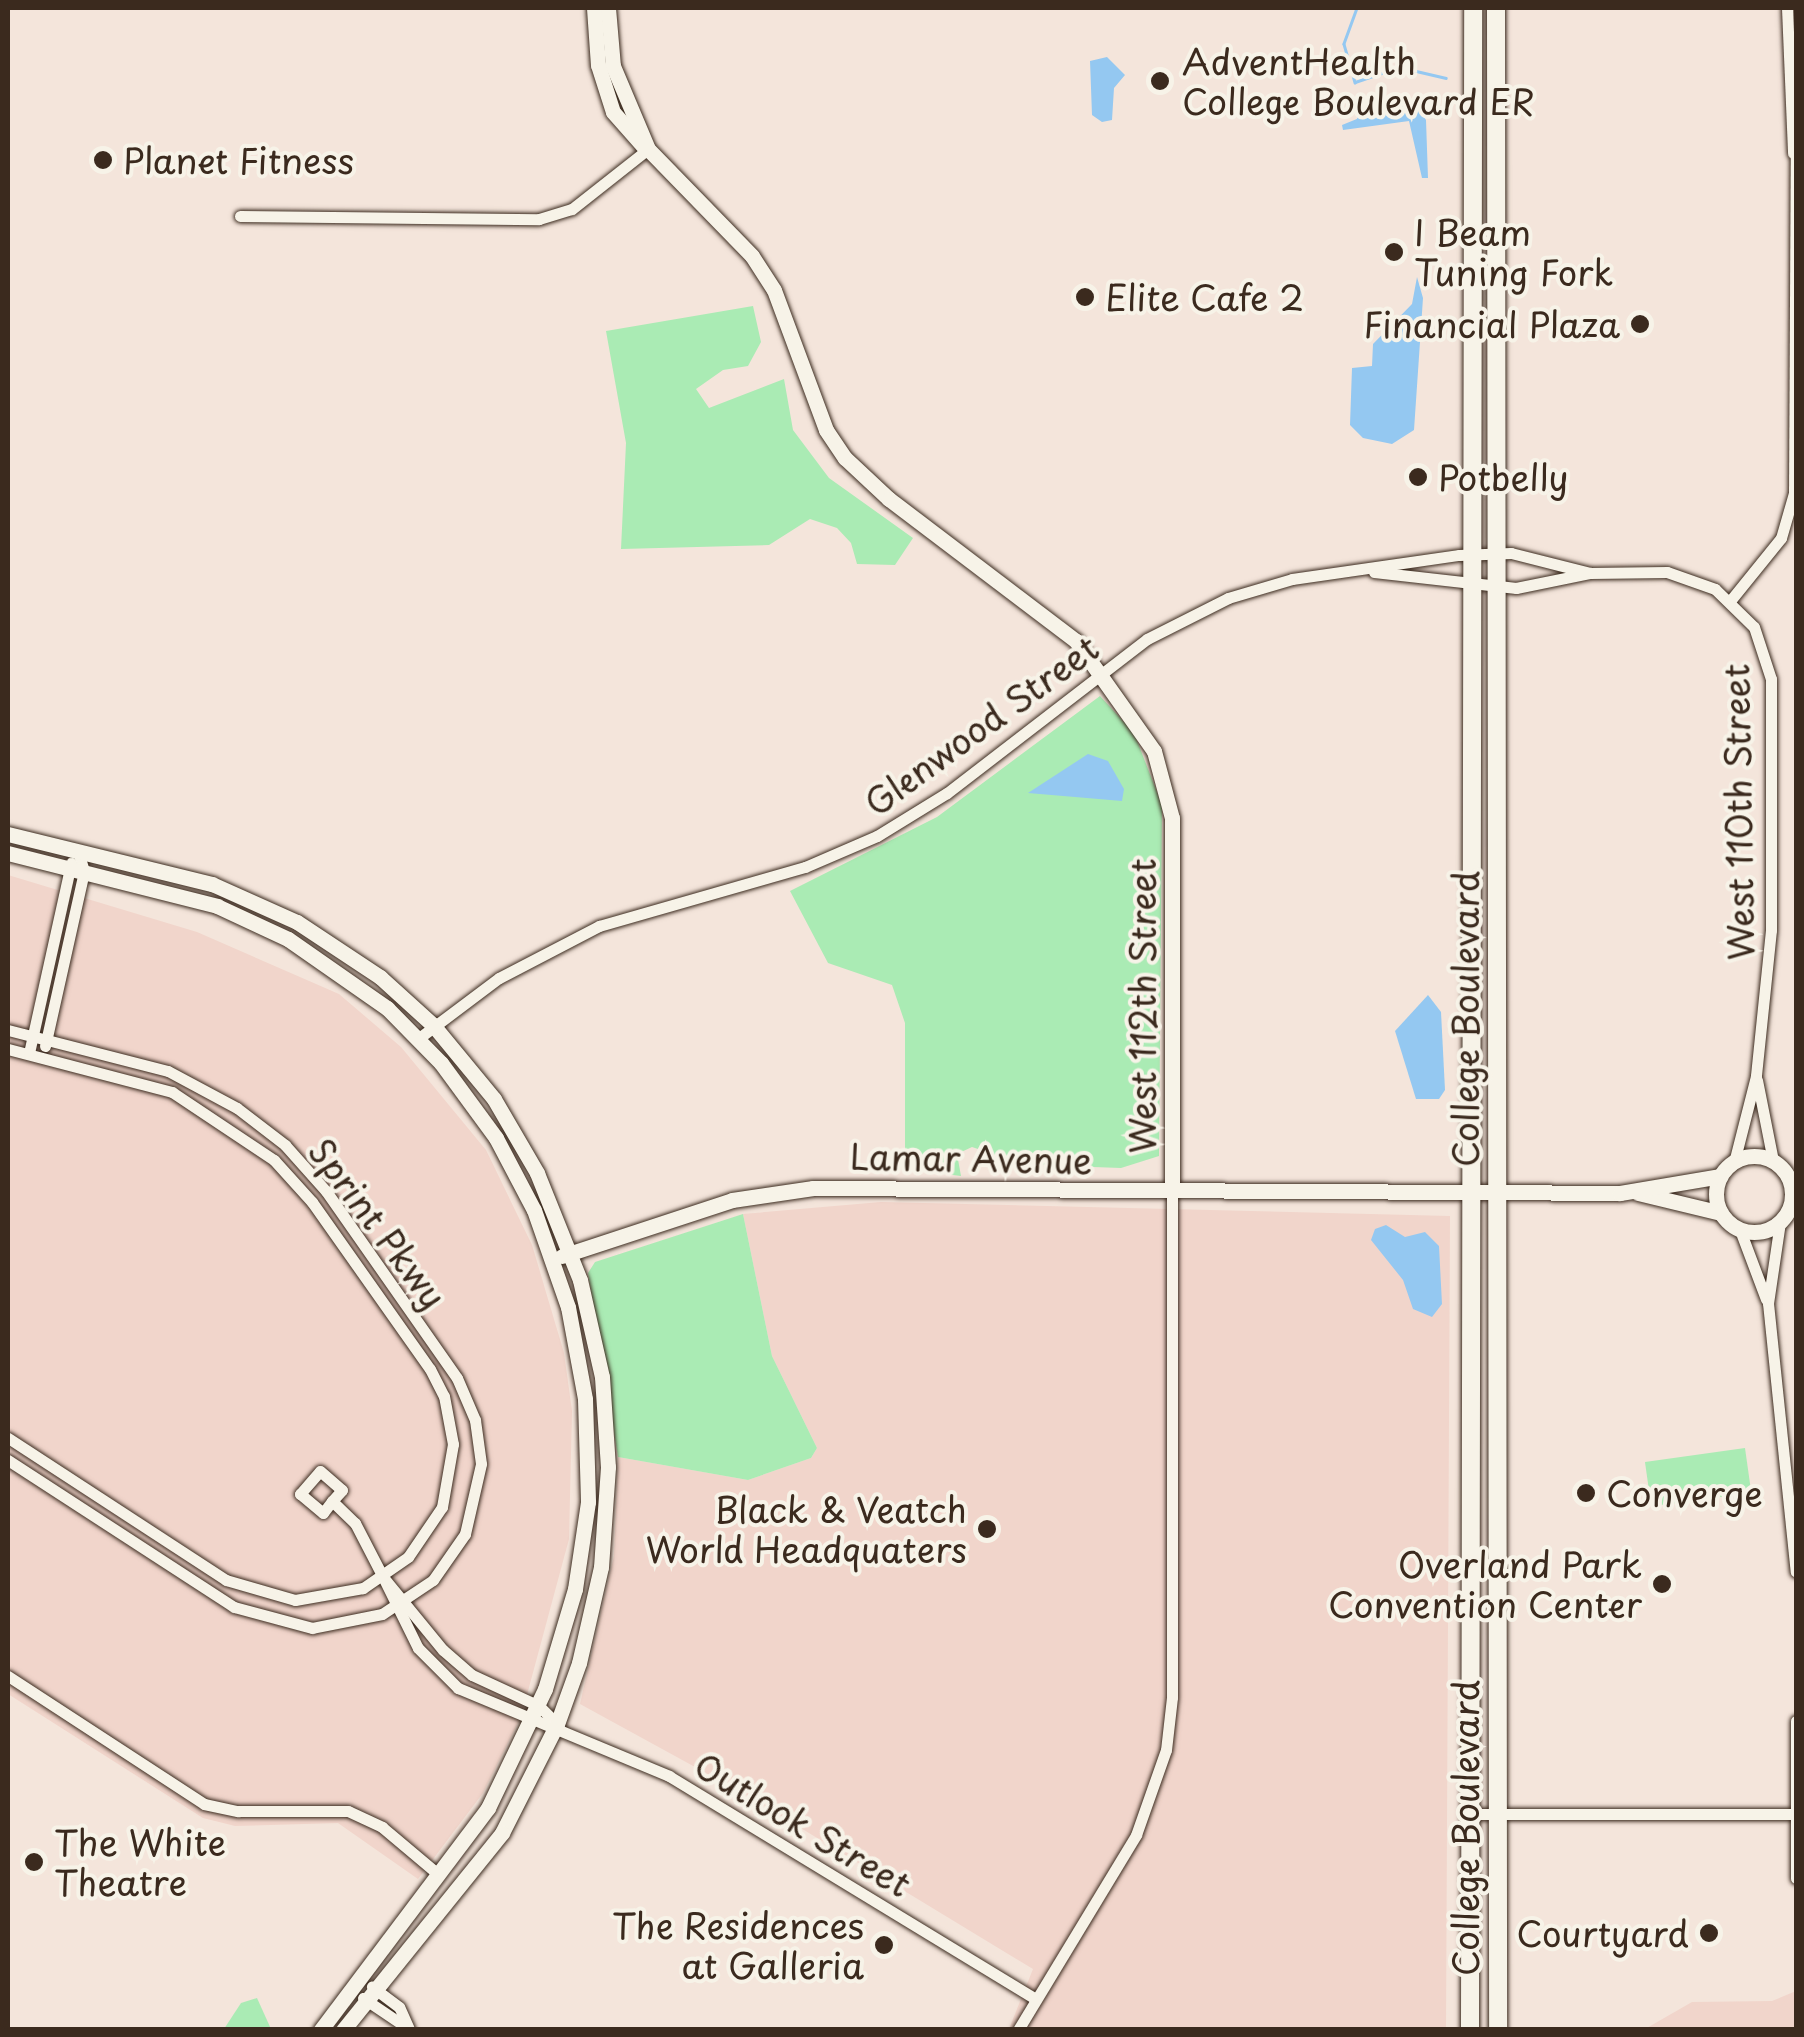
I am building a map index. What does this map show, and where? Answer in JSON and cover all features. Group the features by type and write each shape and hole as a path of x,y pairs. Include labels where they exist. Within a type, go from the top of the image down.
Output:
{"main road":[{"name":"College Boulevard","path":"1470,2030 1473,8"},
{"name":"College Boulevard","path":"1496,8 1498,2030"}],"street":[{"name":"West 112th Street","path":"594,8 598,64 613,112 631,139 648,149 752,256 774,290 826,430 845,458 889,499 1044,613 1100,674 1154,751 1170,801 1172,1697 1166,1750 1136,1835 1018,2030"},
{"name":"West 112th Street","path":"608,8 614,66 648,149"},
{"path":"1730,601 1781,538 1794,493 1795,152 1788,134 1786,8"},
{"path":"240,216 539,219 572,208 648,149"},
{"name":"Glenwood Street","path":"419,1038 499,978 600,926 804,867 877,836 947,793 1170,625 1228,598 1292,579 1496,554 1590,573"},
{"name":"Glenwood Street","path":"1365,570 1496,588 1590,573 1679,574 1730,601"},
{"name":"West 110th Street","path":"1730,601 1754,627 1771,679 1771,930 1756,1076 1734,1162"},
{"path":"8,834 182,875 266,906 358,960 433,1025 512,1126 572,1253 600,1365 608,1487 594,1604 557,1724 502,1832 368,1992 343,2030"},
{"path":"43,1056 78,850"},
{"path":"8,853 188,896 271,930 351,979 419,1038 496,1138 554,1259 582,1375 589,1476 575,1590 539,1706 488,1808 321,2030"},
{"path":"28,1053 76,870"},
{"name":"Sprint Pkwy","path":"8,1030 168,1071 268,1132 326,1191 458,1378 478,1434 478,1494 451,1557 408,1600 327,1628 250,1615 8,1460"},
{"name":"Sprint Pkwy","path":"8,1048 161,1088 254,1143 312,1202 430,1369 452,1426 447,1493 418,1546 383,1577 326,1599 254,1593 8,1438"},
{"name":"West 110th Street","path":"1756,1076 1785,1170"},
{"path":"1768,1304 1793,1194 1785,1170 1751,1156 1734,1162 1721,1176 1721,1213 1740,1230 1768,1304 1796,1572"},
{"name":"Lamar Avenue","path":"554,1259 732,1200 813,1188 1498,1194 1638,1192 1721,1176"},
{"name":"Lamar Avenue","path":"1638,1192 1721,1213"},
{"path":"1740,1230 1758,1232 1788,1215"},
{"path":"332,1501 356,1524 394,1608 446,1679 532,1722"},
{"path":"383,1577 408,1600 464,1668 539,1706 557,1724"},
{"path":"8,1676 204,1804 238,1812 348,1811 382,1827 439,1874"},
{"path":"1796,1721 1796,1878"},
{"name":"Outlook Street","path":"532,1722 557,1724 680,1782 1034,1998"},
{"path":"1470,1814 1795,1814"},
{"path":"368,1992 409,2029"}],"shaded area":[{"path":"8,875 197,932 339,994 401,1047 486,1150 532,1245 564,1353 572,1411 569,1539 521,1717 483,1793 418,1879 338,1823 235,1826 203,1818 8,1694"},
{"path":"881,1202 1450,1216 1446,2029 1009,2029 1033,1969 748,1796 580,1704 614,1556 618,1457 748,1480 811,1458 817,1448 772,1356 743,1214"},
{"path":"1796,1991 1796,2029 1645,2029 1692,2002 1772,2001"}],"green space":[{"path":"753,306 761,342 748,366 723,370 696,389 709,408 784,379 793,430 829,478 913,538 895,565 857,564 851,543 837,528 810,519 769,545 621,549 626,443 606,331"},
{"path":"1100,696 1134,733 1162,805 1159,1156 1121,1168 1066,1166 987,1161 984,1151 972,1147 957,1154 961,1176 905,1169 905,1023 892,985 828,963 790,891 937,817"},
{"path":"743,1214 772,1356 817,1448 811,1458 748,1480 618,1457 588,1273 595,1262"},
{"path":"1745,1448 1751,1493 1651,1507 1645,1462"},
{"path":"257,1998 271,2029 224,2029 241,2003"}],"water":[{"path":"1107,57 1125,75 1114,88 1112,120 1102,122 1092,115 1090,61"},
{"path":"1399,102 1414,102 1426,120 1428,178 1422,178 1409,121 1343,130 1342,125"},
{"path":"1417,277 1423,298 1414,430 1392,444 1363,438 1350,425 1352,368 1372,366 1373,344 1412,304"},
{"path":"1088,754 1108,761 1124,789 1122,801 1028,793"},
{"path":"1428,995 1441,1012 1445,1090 1439,1099 1416,1099 1395,1031"},
{"path":"1386,1225 1405,1237 1425,1232 1439,1246 1442,1304 1432,1317 1413,1309 1403,1280 1371,1240 1375,1229"}],"waterway":[{"path":"1357,8 1344,44 1355,82 1399,67 1446,78"},
{"path":"1358,119 1362,107"}],"place":[{"name":"AdventHealth College Boulevard ER","path":"1160,81"},
{"name":"Planet Fitness","path":"103,160"},
{"name":"I Beam Tuning Fork","path":"1394,252"},
{"name":"Elite Cafe 2","path":"1085,297"},
{"name":"Financial Plaza","path":"1640,324"},
{"name":"Potbelly","path":"1418,477"},
{"name":"Converge","path":"1586,1493"},
{"name":"Black & Veatch World Headquaters","path":"987,1529"},
{"name":"Overland Park Convention Center","path":"1662,1584"},
{"name":"The White Theatre","path":"34,1862"},
{"name":"Courtyard","path":"1709,1933"},
{"name":"The Residences at Galleria","path":"884,1945"}]}
